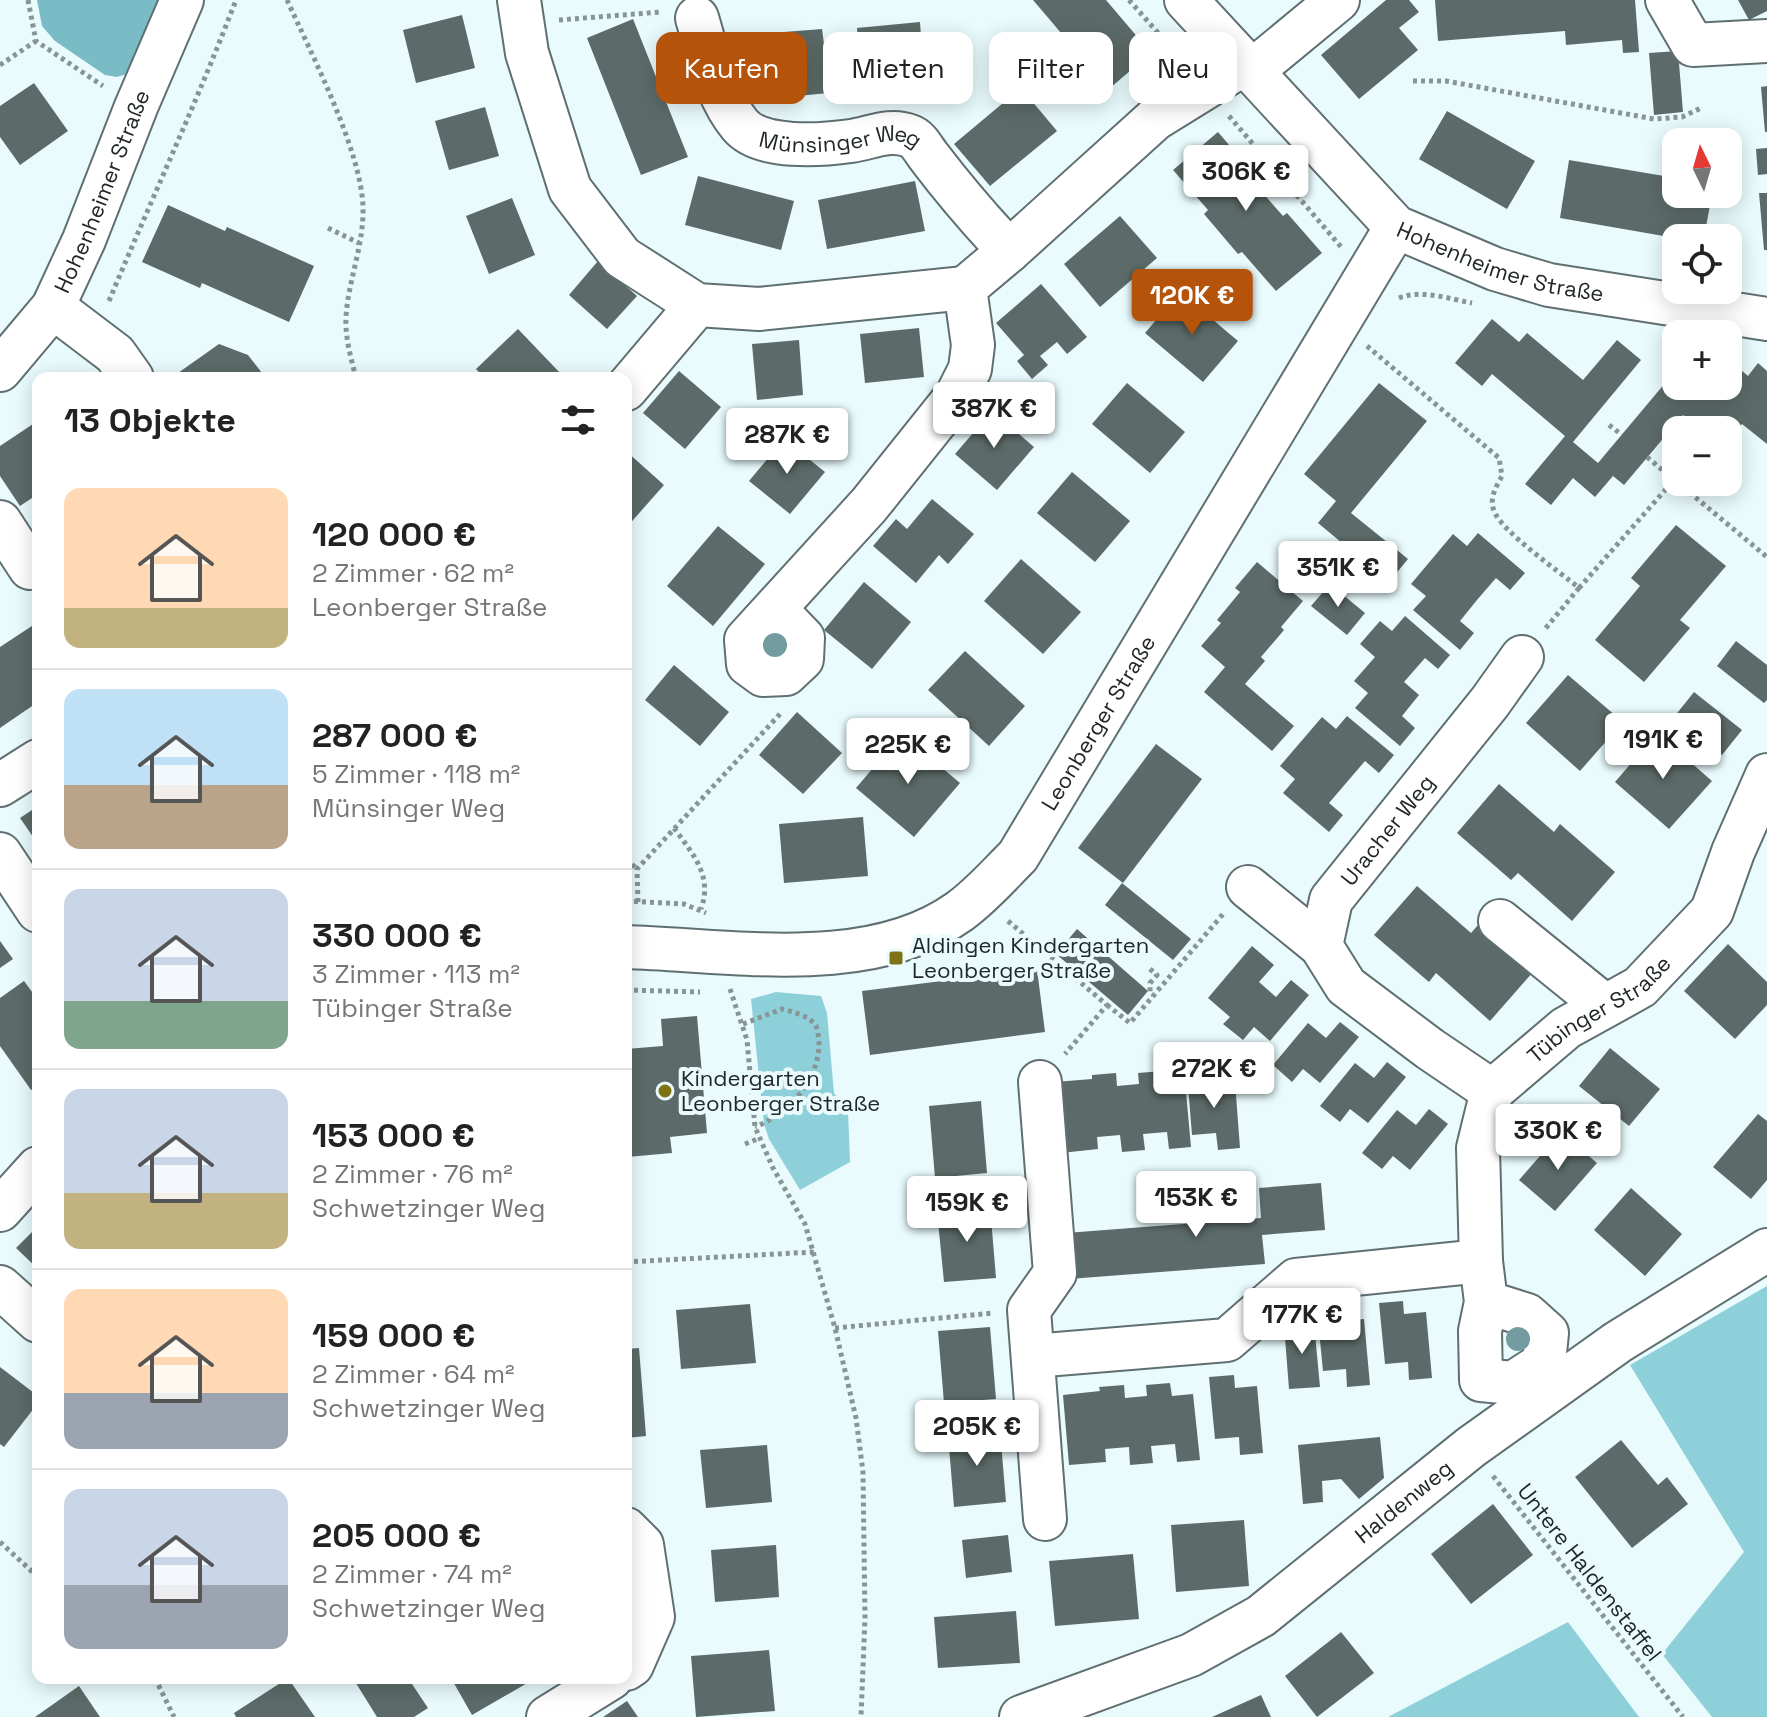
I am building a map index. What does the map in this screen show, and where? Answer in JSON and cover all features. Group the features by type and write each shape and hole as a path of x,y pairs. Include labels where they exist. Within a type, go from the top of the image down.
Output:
{"street":[{"name":"Hohenheimer Straße","path":"0,370 53,307 84,240 182,0"},
{"name":"Hohenheimer Straße","path":"1186,0 1396,227 1495,269 1549,285 1767,319"},
{"path":"1237,73 1338,0"},
{"path":"1667,0 1693,45 1767,41"},
{"path":"520,11 527,53 570,189 622,257 697,305 759,309 965,288 1155,119 1180,104"},
{"name":"Münsinger Weg","path":"697,18 718,89 741,127 768,141 798,146 833,144 892,131 914,137 963,202 1009,251"},
{"name":"Leonberger Straße","path":"632,947 801,954 879,947 958,913 979,896 1018,856 1396,227"},
{"path":"786,674 763,675 748,664 746,640 869,505 957,395 970,369 973,345 965,288"},
{"path":"632,382 697,305"},
{"path":"53,307 115,354 128,372"},
{"path":"0,522 30,568"},
{"name":"Uracher Weg","path":"1321,946 1331,900 1490,702 1522,657"},
{"path":"0,785 32,765"},
{"name":"Tübinger Straße","path":"1492,1091 1566,1028 1640,987 1712,911 1733,852 1767,775"},
{"path":"0,854 32,902"},
{"path":"1033,1356 1227,1340 1296,1280 1484,1282 1478,1148 1492,1091 1346,986 1321,946 1248,887"},
{"path":"1500,921 1605,1006"},
{"path":"1040,1082 1055,1273 1029,1310 1045,1519"},
{"path":"0,1210 32,1175"},
{"name":"Haldenweg","path":"1021,1717 1191,1655 1261,1616 1471,1447 1618,1342 1767,1250"},
{"path":"0,1287 32,1316"},
{"path":"632,1535 642,1545 653,1617 632,1665"},
{"path":"548,1717 601,1684"}],"path":[{"path":"28,0 36,41 136,107"},
{"path":"91,336 106,309 167,161 213,63 236,0"},
{"path":"287,0 355,164 363,207 346,317 355,372"},
{"path":"1129,0 1157,32"},
{"path":"520,11 681,12 697,18"},
{"path":"0,65 36,41"},
{"path":"1413,81 1446,81 1654,119 1682,117 1701,108"},
{"path":"1220,104 1366,274"},
{"path":"328,228 359,243"},
{"path":"1366,345 1499,458 1502,476 1492,495 1493,511 1503,525 1579,588"},
{"path":"1609,425 1622,435"},
{"path":"1647,457 1662,469"},
{"path":"1522,657 1662,496"},
{"path":"1694,496 1767,557"},
{"path":"638,902 637,869 792,700 786,674"},
{"path":"674,828 701,867 706,884 701,909"},
{"path":"632,864 637,869"},
{"path":"979,896 1130,1023 1248,887"},
{"path":"632,902 684,904 701,909 710,916"},
{"path":"1150,969 1157,975 1150,983 1153,995"},
{"path":"727,980 747,1040 755,1127 773,1168 805,1224 835,1328 856,1418 863,1472 865,1617 861,1717"},
{"path":"1040,1082 1107,1005"},
{"path":"743,1024 782,1009 808,1019 816,1027 819,1042 813,1077 786,1107 755,1127"},
{"path":"745,1144 760,1138"},
{"path":"632,1262 814,1252"},
{"path":"835,1328 1029,1310"},
{"name":"Untere Haldenstaffel","path":"1471,1447 1683,1717"},
{"path":"0,1542 32,1571"},
{"path":"158,1684 174,1717"}],"shaded area":[{"path":"37,0 159,0 130,73 117,77 105,75 55,41 42,26"},
{"path":"776,992 821,996 827,1013 834,1093 848,1111 850,1162 800,1190 769,1139 764,1124 751,999"},
{"path":"1767,1286 1767,1717 1712,1717 1662,1654 1744,1552 1630,1365"},
{"path":"1568,1622 1639,1717 1388,1717"}],"building":[{"path":"1033,0 1106,0 1133,32 1129,32 1129,72 1113,85 1113,32 1060,32"},
{"path":"1386,0 1409,0 1419,12 1399,28 1418,50 1359,99 1321,55"},
{"path":"1435,0 1635,0 1639,52 1623,53 1622,40 1566,45 1565,31 1438,41"},
{"path":"1738,0 1767,0 1767,11 1749,20"},
{"path":"462,15 475,68 416,83 403,30"},
{"path":"633,19 656,77 656,104 667,104 688,157 641,175 587,38"},
{"path":"920,22 921,32 857,32 857,28"},
{"path":"822,29 823,93 807,95 807,32 784,32"},
{"path":"1678,51 1683,112 1654,115 1649,53"},
{"path":"34,83 68,131 20,165 0,137 0,106"},
{"path":"1767,86 1767,132 1765,132 1761,87"},
{"path":"1002,104 1034,104 1057,131 990,186 954,144"},
{"path":"485,107 499,156 449,170 435,121"},
{"path":"1447,111 1535,161 1507,209 1419,159"},
{"path":"1218,132 1253,173 1248,176 1283,216 1287,213 1322,253 1276,291 1242,252 1238,254 1204,214 1208,210 1173,170"},
{"path":"1767,148 1767,174 1758,175 1756,149"},
{"path":"1569,160 1662,176 1662,208 1709,208 1707,224 1662,224 1662,236 1560,218"},
{"path":"698,176 794,201 781,250 685,225"},
{"path":"915,181 925,231 827,249 818,200"},
{"path":"1759,193 1767,193 1767,250 1764,250"},
{"path":"512,198 535,255 489,274 466,216"},
{"path":"168,205 225,231 227,227 314,266 289,322 202,283 200,288 142,262"},
{"path":"1120,216 1157,258 1100,307 1064,264"},
{"path":"598,261 637,296 607,329 569,295"},
{"path":"1041,284 1087,337 1067,354 1057,342 1040,356 1048,365 1032,379 1017,361 1024,355 996,323"},
{"path":"1180,292 1238,341 1203,382 1145,333"},
{"path":"1492,319 1519,342 1527,333 1583,380 1617,340 1641,360 1573,442 1598,463 1662,387 1662,400 1742,400 1742,371 1748,376 1758,363 1767,371 1767,444 1742,424 1742,416 1662,416 1662,440 1624,485 1613,476 1595,497 1573,478 1551,505 1525,484 1565,436 1492,374 1482,386 1455,363"},
{"path":"919,328 924,377 865,383 860,334"},
{"path":"518,329 559,372 479,372 476,369"},
{"path":"799,340 803,395 757,400 752,344"},
{"path":"219,344 248,355 261,372 179,372"},
{"path":"679,371 721,407 685,449 643,413"},
{"path":"1127,383 1185,432 1150,473 1092,424"},
{"path":"1379,383 1427,421 1351,513 1408,559 1389,582 1318,523 1336,501 1304,474"},
{"path":"992,411 1034,447 997,490 955,454"},
{"path":"32,425 32,498 20,506 0,476 0,446"},
{"path":"784,439 825,472 790,514 749,481"},
{"path":"632,456 664,485 632,521"},
{"path":"1072,472 1130,521 1095,562 1037,513"},
{"path":"932,499 974,534 948,564 939,555 916,583 873,546 896,519 907,529"},
{"path":"1676,525 1726,566 1680,620 1690,628 1644,682 1595,640 1640,586 1631,578"},
{"path":"718,526 765,564 713,626 667,586"},
{"path":"1478,533 1525,573 1510,590 1496,578 1477,600 1460,621 1474,633 1460,650 1413,610 1426,596 1411,584 1453,534 1467,546"},
{"path":"1021,559 1081,612 1043,654 984,601"},
{"path":"1257,562 1303,601 1261,657 1265,661 1245,684 1294,726 1272,751 1204,692 1225,667 1201,646 1221,623 1217,620 1240,592 1235,588"},
{"path":"864,582 911,622 872,669 824,630"},
{"path":"1330,584 1365,613 1347,635 1311,606"},
{"path":"1405,616 1450,655 1438,669 1425,658 1404,682 1419,695 1402,716 1415,728 1400,746 1355,708 1368,693 1354,681 1375,657 1360,644 1380,621 1392,631"},
{"path":"32,626 32,706 0,728 0,647"},
{"path":"1736,641 1767,665 1767,700 1764,703 1717,666"},
{"path":"965,651 1025,706 989,746 928,690"},
{"path":"674,665 729,712 700,746 645,700"},
{"path":"1568,675 1623,722 1580,771 1526,723"},
{"path":"1694,692 1742,730 1722,755 1674,717"},
{"path":"797,712 842,753 803,794 759,755"},
{"path":"1347,716 1394,755 1379,773 1365,761 1329,803 1343,815 1329,832 1283,793 1295,779 1280,766 1322,717 1336,729"},
{"path":"1657,733 1712,781 1669,829 1615,782"},
{"path":"902,734 960,783 914,837 856,788"},
{"path":"1156,744 1202,779 1123,883 1078,848"},
{"path":"1499,784 1554,832 1560,824 1615,872 1572,921 1518,873 1511,880 1457,833"},
{"path":"32,810 32,835 20,818"},
{"path":"863,817 868,876 784,883 779,824"},
{"path":"1122,883 1191,939 1173,960 1105,905"},
{"path":"1417,886 1471,933 1478,925 1533,972 1490,1021 1436,973 1429,982 1374,935"},
{"path":"1077,929 1148,991 1128,1015 1056,954"},
{"path":"0,941 13,959 0,968"},
{"path":"1728,944 1767,982 1767,1005 1735,1039 1684,991"},
{"path":"1252,946 1274,965 1259,982 1276,997 1291,980 1309,995 1270,1041 1254,1027 1243,1040 1223,1024 1230,1017 1208,998"},
{"path":"1037,969 1045,1032 870,1055 862,991"},
{"path":"24,981 32,992 31,1090 0,1046 0,998"},
{"name":"Kindergarten Leonberger Straße","path":"697,1016 707,1133 670,1137 672,1153 632,1157 632,1049 663,1046 661,1019"},
{"path":"1340,1022 1359,1037 1320,1083 1303,1069 1292,1082 1273,1065 1308,1023 1326,1038"},
{"path":"1610,1048 1660,1089 1629,1126 1579,1086"},
{"path":"1387,1062 1406,1077 1368,1123 1350,1109 1340,1122 1320,1106 1355,1063 1374,1078"},
{"path":"1162,1071 1163,1083 1185,1081 1191,1147 1169,1149 1167,1132 1143,1134 1145,1150 1122,1152 1120,1135 1097,1137 1098,1149 1061,1153 1055,1082 1092,1079 1092,1075 1116,1073 1117,1086 1139,1084 1138,1073"},
{"path":"1211,1071 1212,1084 1235,1082 1240,1148 1218,1150 1216,1133 1192,1135 1187,1074"},
{"path":"981,1101 987,1173 935,1178 929,1106"},
{"path":"1429,1109 1448,1124 1410,1170 1393,1156 1382,1169 1362,1153 1397,1110 1416,1125"},
{"path":"1758,1114 1767,1121 1767,1180 1751,1199 1713,1167"},
{"path":"1561,1132 1597,1163 1555,1211 1519,1180"},
{"path":"1321,1183 1325,1230 1262,1235 1265,1264 1069,1279 1066,1233 1261,1218 1259,1188"},
{"path":"1631,1188 1682,1234 1645,1276 1594,1230"},
{"path":"990,1206 996,1278 944,1282 937,1211"},
{"path":"32,1232 32,1263 16,1248"},
{"path":"1403,1301 1404,1314 1426,1312 1432,1378 1409,1380 1408,1362 1385,1364 1379,1303"},
{"path":"750,1304 756,1363 681,1369 676,1310"},
{"path":"1341,1308 1342,1321 1364,1319 1370,1385 1347,1387 1346,1369 1323,1371 1317,1310"},
{"path":"1314,1323 1320,1387 1289,1389 1284,1325"},
{"path":"990,1327 996,1399 944,1403 938,1331"},
{"path":"639,1348 646,1436 632,1437 632,1349"},
{"path":"0,1367 32,1391 32,1411 4,1447 0,1444"},
{"path":"1234,1375 1235,1388 1257,1386 1263,1453 1240,1455 1239,1437 1215,1439 1209,1377"},
{"path":"1170,1383 1172,1396 1193,1394 1200,1460 1177,1462 1175,1444 1151,1446 1153,1463 1130,1465 1129,1447 1105,1449 1106,1462 1069,1465 1063,1395 1124,1385 1125,1398 1147,1396 1146,1385"},
{"path":"1000,1430 1006,1502 954,1507 948,1435"},
{"path":"1380,1437 1384,1478 1359,1499 1341,1479 1322,1481 1323,1502 1303,1504 1298,1445"},
{"path":"1621,1440 1658,1485 1667,1477 1688,1504 1632,1548 1575,1477"},
{"path":"767,1445 772,1502 706,1508 700,1450"},
{"path":"1493,1504 1533,1555 1471,1604 1431,1554"},
{"path":"1244,1520 1249,1586 1176,1592 1171,1525"},
{"path":"1008,1535 1012,1572 966,1578 962,1540"},
{"path":"776,1545 779,1597 715,1602 711,1550"},
{"path":"1133,1554 1139,1619 1055,1626 1049,1561"},
{"path":"1016,1611 1020,1663 938,1668 934,1617"},
{"path":"1341,1632 1374,1673 1317,1717 1285,1676"},
{"path":"769,1650 775,1711 696,1717 691,1656"},
{"path":"279,1684 292,1684 315,1717 236,1717 234,1713"},
{"path":"356,1684 412,1684 428,1708 414,1717 377,1717"},
{"path":"454,1684 526,1684 472,1715"},
{"path":"79,1686 100,1717 35,1717"},
{"path":"1261,1695 1271,1717 1212,1717"},
{"path":"627,1701 638,1717 603,1717"}],"place":[{"name":"Aldingen Kindergarten Leonberger Straße","path":"896,958"},
{"name":"Kindergarten Leonberger Straße","path":"665,1091"}]}
